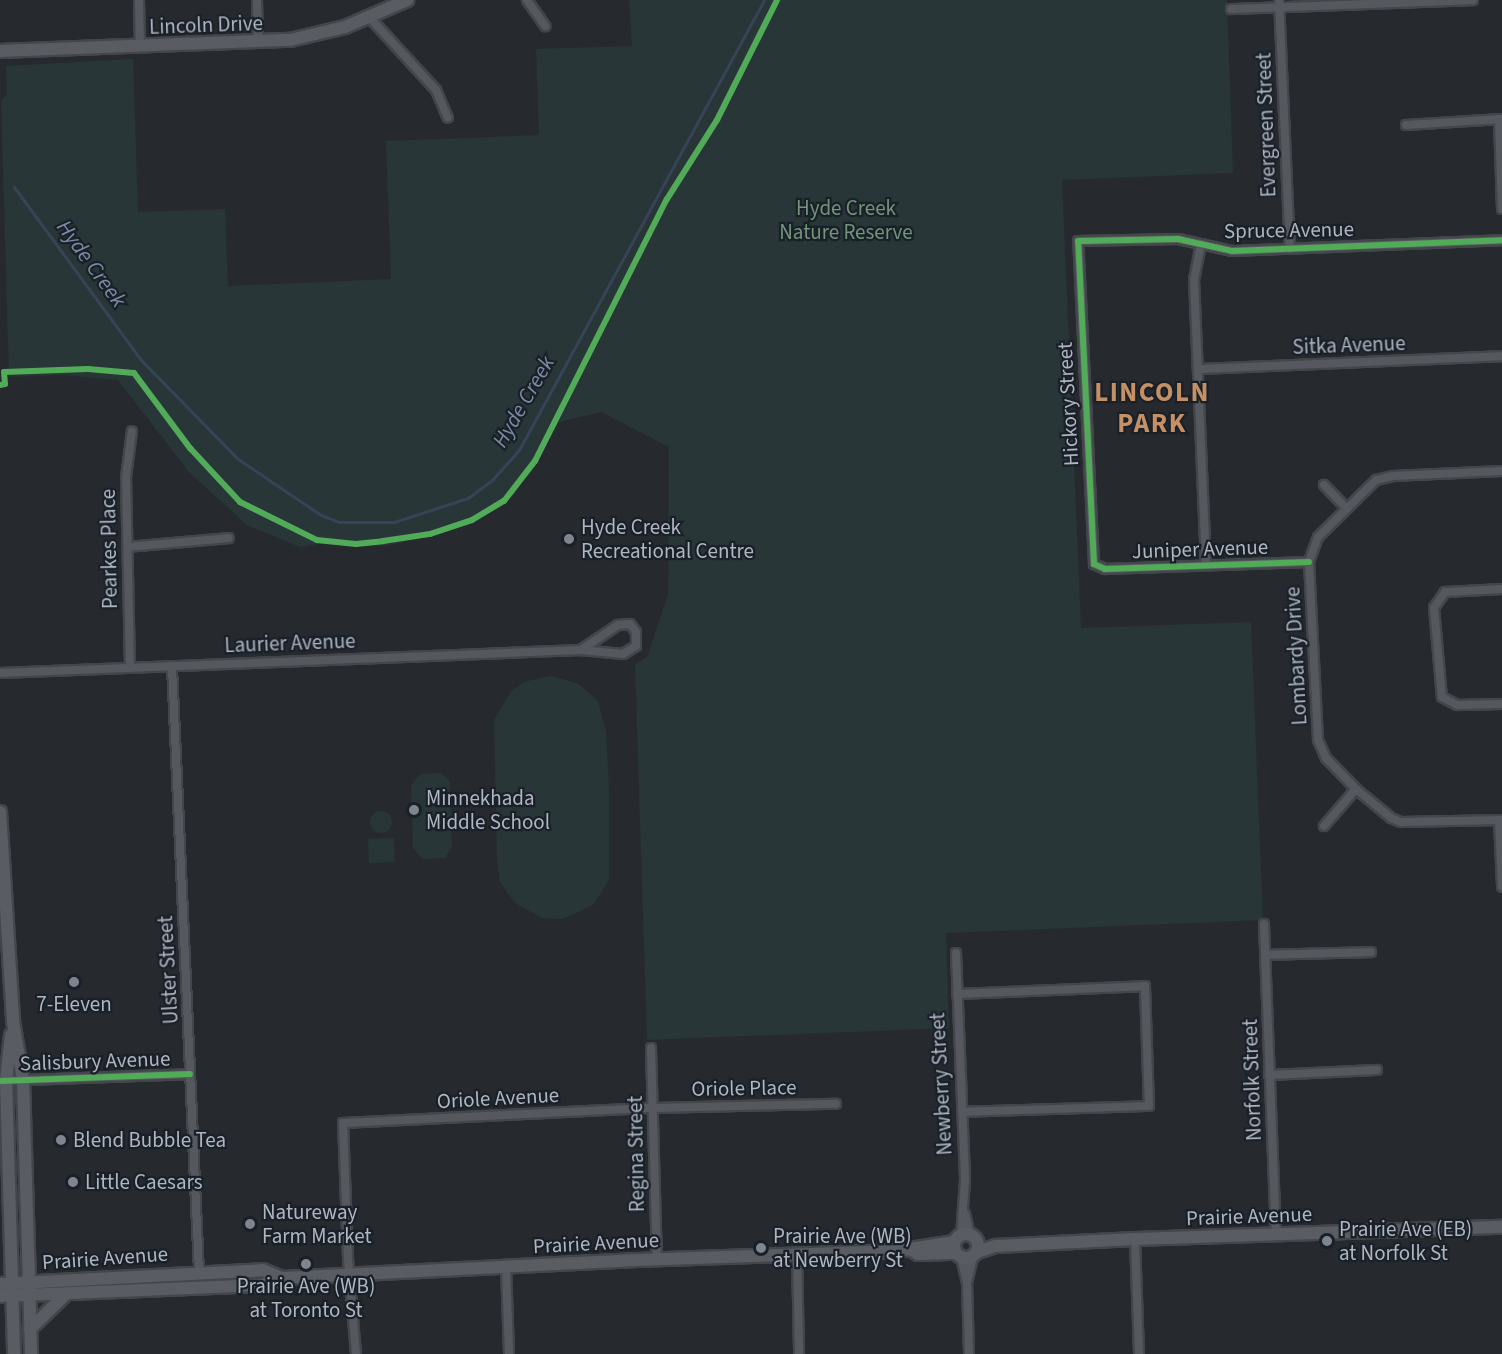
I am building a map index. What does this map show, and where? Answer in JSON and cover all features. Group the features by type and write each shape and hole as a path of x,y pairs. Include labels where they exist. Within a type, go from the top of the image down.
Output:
{"main road":[{"name":"Lincoln Drive","path":"0,51 258,43 306,38 370,18 406,0"},
{"path":"0,812 2,876 13,1021 23,1080 31,1354"},
{"path":"13,1021 3,1081 6,1290 14,1354"},
{"name":"Prairie Avenue","path":"29,1289 65,1295 262,1285 282,1278 657,1259 797,1255 1135,1239 1502,1227"},
{"name":"Prairie Avenue","path":"6,1290 199,1272 263,1270 282,1278"},
{"path":"30,1329 48,1308 65,1295"}],"street":[{"path":"139,0 140,47"},
{"path":"257,0 258,43"},
{"path":"527,0 545,26"},
{"path":"1231,9 1279,4 1473,0"},
{"name":"Evergreen Street","path":"1279,4 1290,249"},
{"path":"370,18 436,90 448,118"},
{"path":"1406,125 1501,119 1502,208"},
{"name":"Spruce Avenue","path":"1078,241 1178,239 1232,251 1502,240"},
{"name":"Hickory Street","path":"1078,241 1094,564"},
{"path":"1201,244 1194,270 1206,565"},
{"name":"Sitka Avenue","path":"1198,369 1502,356"},
{"name":"Pearkes Place","path":"130,668 126,477 132,431"},
{"name":"Lombardy Drive","path":"1501,820 1401,822 1390,818 1356,789 1326,758 1318,740 1309,562 1316,540 1372,482 1384,477 1502,471"},
{"path":"1324,485 1346,508"},
{"path":"128,547 229,538"},
{"name":"Juniper Avenue","path":"1094,564 1105,569 1309,562"},
{"path":"1502,589 1445,592 1434,608 1442,697 1457,705 1502,704"},
{"name":"Laurier Avenue","path":"0,673 582,650 627,653 636,646 636,632 630,624 618,625 582,650"},
{"name":"Ulster Street","path":"172,666 199,1272"},
{"path":"1324,826 1356,789"},
{"path":"1501,820 1502,887"},
{"name":"Norfolk Street","path":"1264,924 1276,1234"},
{"path":"1265,955 1371,951"},
{"name":"Newberry Street","path":"956,953 969,1354"},
{"path":"957,994 1145,986 1149,1106 962,1112"},
{"name":"Regina Street","path":"651,1048 657,1259"},
{"path":"1269,1075 1377,1070"},
{"name":"Salisbury Avenue","path":"3,1081 190,1074"},
{"name":"Oriole Place","path":"653,1108 836,1104"},
{"name":"Oriole Avenue","path":"349,1275 344,1123 653,1108"},
{"path":"1135,1239 1139,1354"},
{"path":"797,1255 799,1354"},
{"path":"506,1267 509,1354"},
{"path":"349,1275 356,1354"}],"green space":[{"name":"Hyde Creek Nature Reserve","path":"629,0 1227,0 1233,173 1062,180 1081,628 1251,622 1263,920 946,933 949,1028 647,1040 635,664 647,657 668,594 669,447 601,412 559,422 515,494 476,520 437,535 385,546 318,544 300,547 247,525 189,472 118,380 63,375 9,377 1,101 7,94 6,66 133,59 138,212 225,209 228,286 391,279 386,141 539,135 536,49 632,46"},
{"path":"551,676 579,684 598,701 606,732 609,785 609,880 593,905 562,919 542,918 515,903 500,882 497,860 494,720 512,690 527,681"},
{"path":"442,773 450,782 452,847 445,858 422,859 413,848 411,785 420,774"},
{"path":"381,811 389,814 392,822 389,830 381,833 373,830 370,822 373,814"},
{"path":"394,838 395,862 369,863 368,839"}],"waterway":[{"name":"Hyde Creek","path":"14,187 142,361 238,459 321,515 339,522 394,522 468,498 492,480 519,450 764,0"}],"cycle path":[{"path":"0,385 5,384 4,372 88,369 134,373 190,448 240,502 317,540 356,544 383,541 430,534 472,520 504,501 535,461 667,199 717,120 777,0"},
{"path":"1309,562 1105,569 1094,564 1078,241 1178,239 1232,251 1502,240"},
{"path":"0,1081 190,1074"}],"place":[{"name":"Hyde Creek Recreational Centre","path":"569,539"},
{"name":"Minnekhada Middle School","path":"414,810"},
{"name":"7-Eleven","path":"74,982"},
{"name":"Blend Bubble Tea","path":"61,1140"},
{"name":"Little Caesars","path":"73,1182"},
{"name":"Natureway Farm Market","path":"250,1224"},
{"name":"Prairie Ave (EB) at Norfolk St","path":"1327,1241"},
{"name":"Prairie Ave (WB) at Newberry St","path":"761,1248"},
{"name":"Prairie Ave (WB) at Toronto St","path":"306,1264"}],"district":[{"name":"LINCOLN PARK","path":"1152,408"}]}
